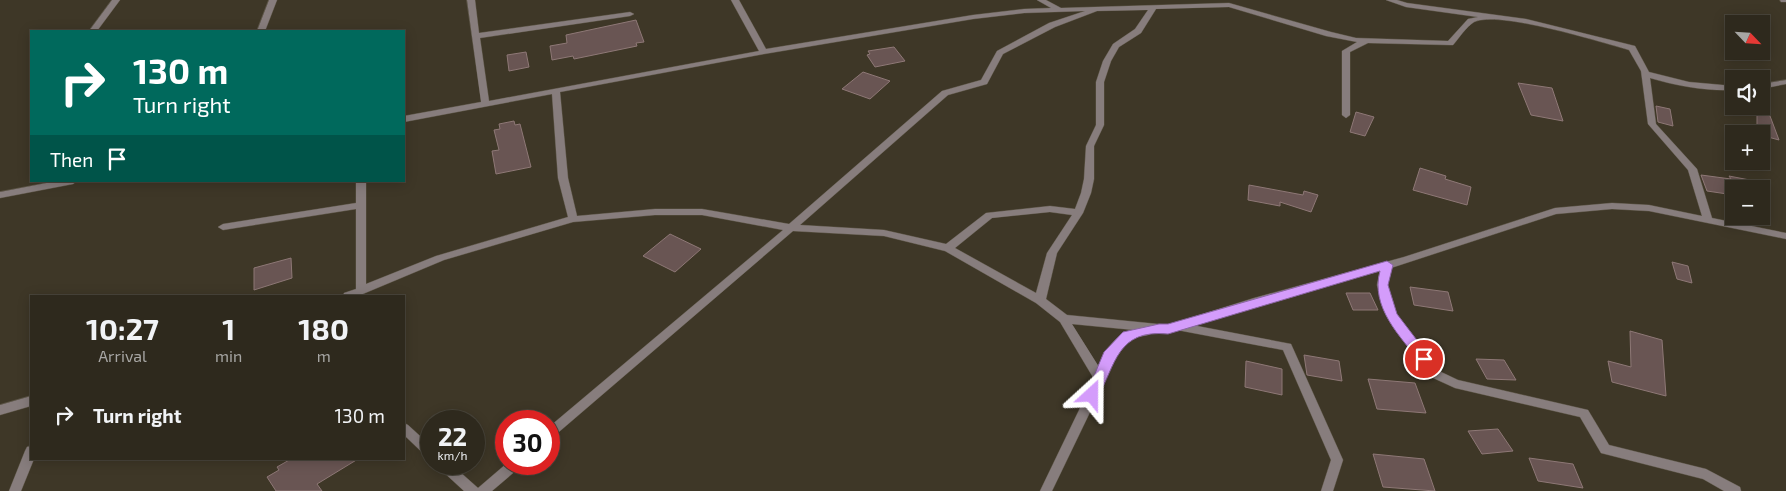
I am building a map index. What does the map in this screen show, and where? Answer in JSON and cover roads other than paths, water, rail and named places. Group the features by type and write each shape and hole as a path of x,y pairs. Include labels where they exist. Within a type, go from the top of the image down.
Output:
{"street":[{"path":"95,30 116,0"},
{"path":"261,30 273,0"},
{"path":"471,0 484,104"},
{"path":"735,0 764,52"},
{"path":"1041,0 1059,9"},
{"path":"1390,0 1406,6 1526,21 1632,48 1646,74 1652,124 1692,169 1708,219"},
{"path":"405,119 764,52 973,17 1059,9 1128,7 1154,3 1234,6 1329,34 1366,41 1450,43 1472,21 1490,16"},
{"path":"1040,300 1052,253 1078,213 1089,179 1090,146 1100,125 1100,82 1107,61 1116,46 1138,31 1154,3"},
{"path":"560,425 791,228 945,93 984,82 1000,53 1052,25 1105,8"},
{"path":"476,36 630,14"},
{"path":"1346,115 1346,51 1366,41"},
{"path":"1646,74 1676,84 1725,88"},
{"path":"1770,85 1786,82"},
{"path":"556,91 563,178 572,219"},
{"path":"0,195 68,182"},
{"path":"361,182 361,291"},
{"path":"223,227 361,205"},
{"path":"1064,319 1168,329 1500,231 1522,221 1555,212 1628,206 1670,211 1786,236"},
{"path":"948,248 989,215 1050,209 1078,213"},
{"path":"351,295 440,258 572,219 655,212 702,212 791,228 884,233 948,248 1040,300 1064,319 1100,379"},
{"path":"1387,265 1382,285 1391,315 1435,374 1455,384 1584,413 1605,448 1706,474 1735,491"},
{"path":"1176,326 1287,347 1337,460 1327,491"},
{"path":"1046,491 1100,379 1109,356 1127,335 1159,328"},
{"path":"0,410 30,401"},
{"path":"405,429 420,443"},
{"path":"15,491 30,454"},
{"path":"455,475 473,491"},
{"path":"483,491 502,475"}]}
